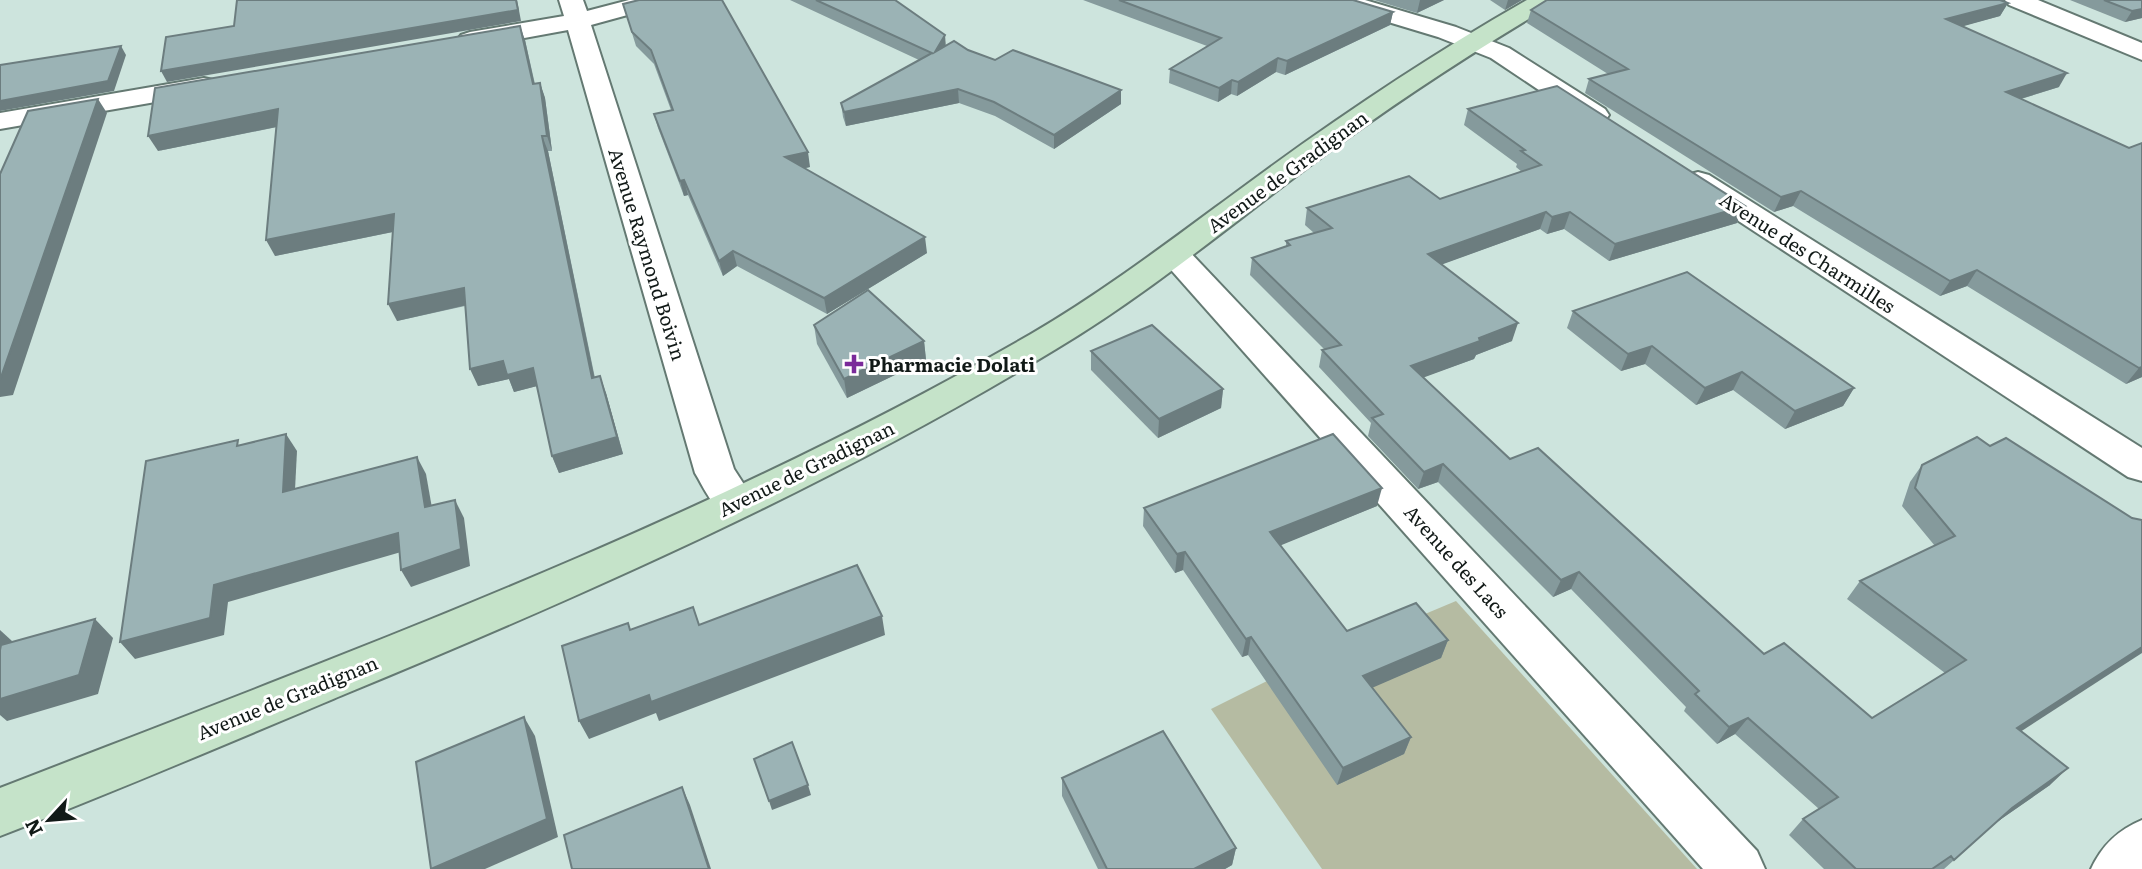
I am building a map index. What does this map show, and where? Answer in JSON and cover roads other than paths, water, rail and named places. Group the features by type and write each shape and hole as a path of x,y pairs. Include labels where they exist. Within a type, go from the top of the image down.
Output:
{"main road":[{"name":"Avenue de Gradignan","path":"0,812 525,601 736,503 904,420 1046,340 1175,255 1274,178 1472,41 1544,0"}],"street":[{"path":"440,45 575,11 656,0"},
{"path":"1340,0 1472,41 1500,53 1622,132"},
{"path":"2017,0 2142,52"},
{"name":"Avenue Raymond Boivin","path":"575,11 715,473 736,503"},
{"path":"0,121 234,81"},
{"name":"Avenue des Charmilles","path":"1678,168 2142,467"},
{"name":"Avenue des Lacs","path":"1175,255 1738,869"},
{"path":"2118,869 2142,845"}],"place":[{"name":"Pharmacie Dolati","path":"854,364"}]}
